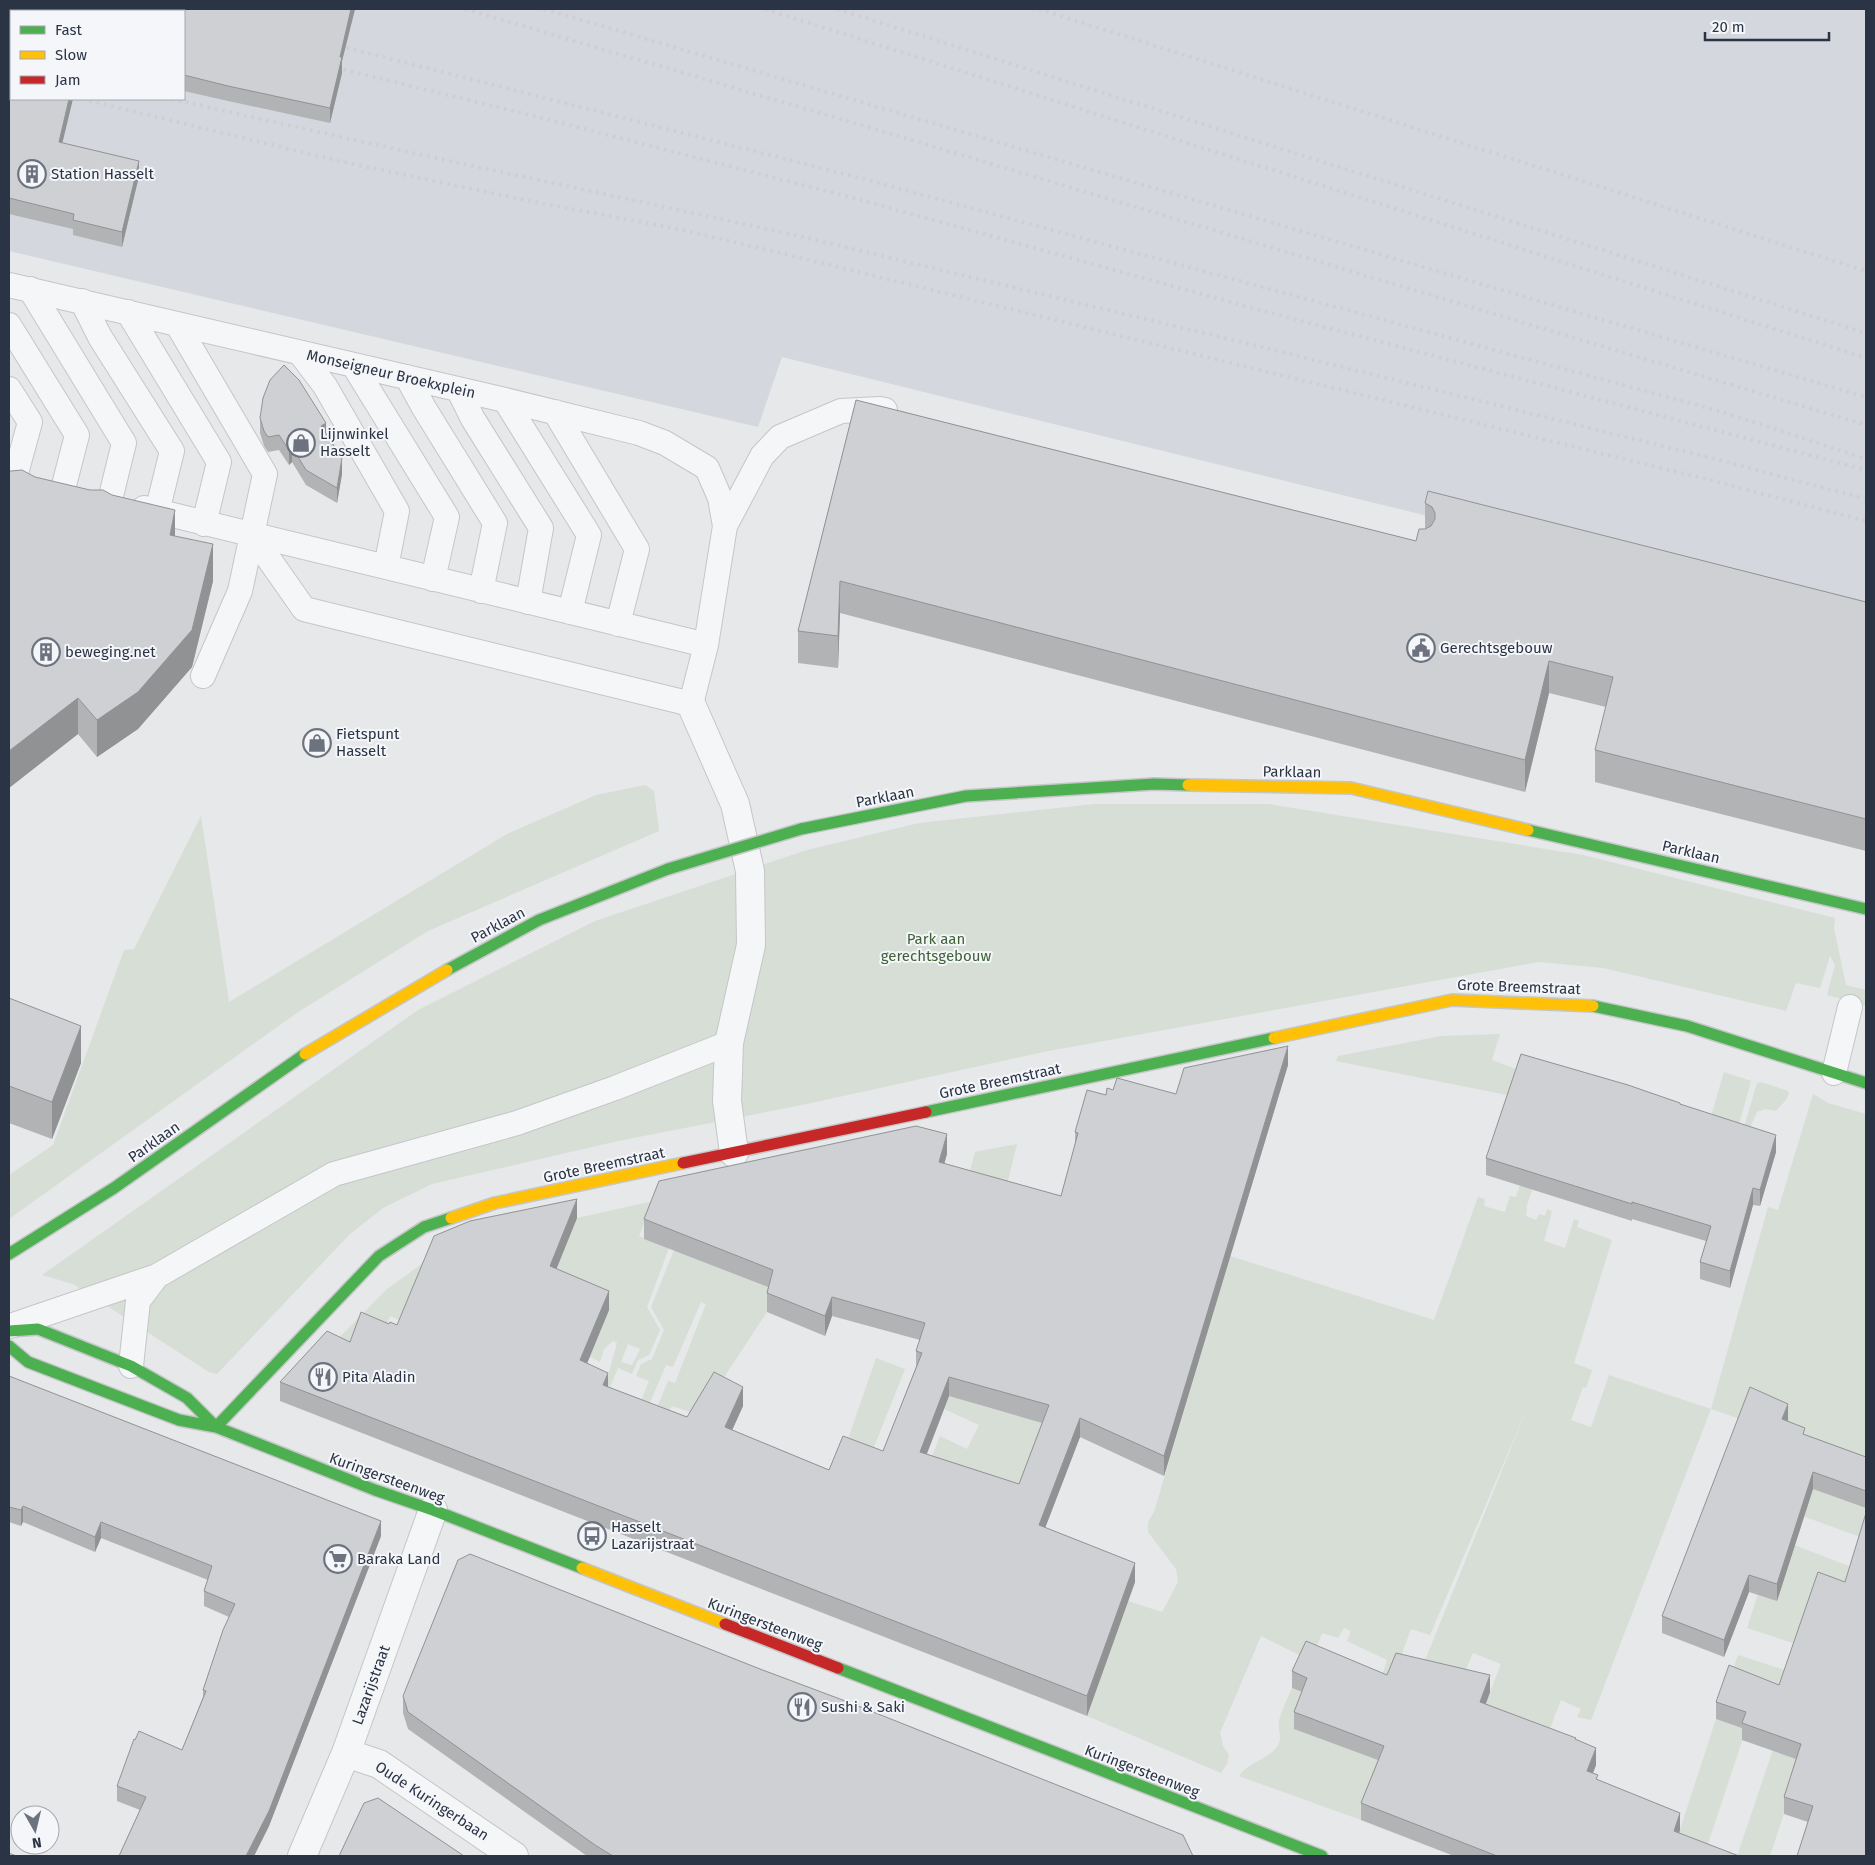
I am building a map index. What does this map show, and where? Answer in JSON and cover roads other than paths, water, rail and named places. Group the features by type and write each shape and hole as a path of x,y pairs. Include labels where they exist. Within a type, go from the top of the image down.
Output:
{"street":[{"path":"691,704 735,804 750,871 751,945 729,1042 727,1101 734,1153"},
{"name":"Parklaan","path":"9,1254 114,1188 292,1062 433,977 539,920 668,869 801,829 966,796 1154,784 1351,788 1866,909"},
{"name":"Grote Breemstraat","path":"216,1427 379,1256 424,1226 495,1203 1452,1000 1590,1004 1687,1026 1866,1084"},
{"name":"Kuringersteenweg","path":"9,1331 38,1329 131,1366 187,1398 216,1427"},
{"name":"Kuringersteenweg","path":"9,1346 28,1362 179,1420 216,1427 1302,1850 1322,1856"},
{"name":"Lazarijstraat","path":"302,1856 346,1753 433,1510"},
{"name":"Oude Kuringerbaan","path":"346,1753 379,1764 514,1856"},
{"name":"Kuringersteenweg","path":"1302,1850 1314,1856"}],"lane":[{"name":"Monseigneur Broekxplein","path":"20,287 505,400 648,437 665,443 707,468 720,498 725,526"},
{"path":"20,287 124,443 56,487"},
{"path":"82,301 100,337 172,451 157,512"},
{"path":"128,312 220,462 204,524"},
{"path":"177,324 265,474 240,591 203,676"},
{"path":"9,325 77,435 56,487"},
{"path":"300,353 325,386 396,511 386,567"},
{"path":"354,366 447,517 433,579"},
{"path":"407,378 495,523 481,591"},
{"path":"9,389 30,422 56,487"},
{"path":"458,389 473,419 541,528 528,602"},
{"path":"505,400 589,535 570,612"},
{"path":"252,535 304,609 691,704 706,645 725,526 762,456 780,437 841,411 880,409 909,416"},
{"path":"555,412 637,549 618,624"},
{"path":"56,487 706,645"},
{"path":"1834,1073 1850,1007"},
{"path":"9,1326 157,1276 334,1174 517,1123 615,1088 729,1042"},
{"path":"131,1366 138,1301 157,1276"}],"railway":[{"path":"465,9 878,130 1866,425"},
{"path":"544,9 1866,397"},
{"path":"765,9 1866,358"},
{"path":"837,9 1866,333"},
{"path":"1039,9 1866,271"},
{"path":"332,44 860,178 1723,412 1866,459"},
{"path":"329,66 546,119 853,198 1245,306 1866,470"},
{"path":"86,100 339,161 535,202 678,229 789,255 1706,479 1866,521"},
{"path":"175,100 795,235 1237,341 1711,458 1866,499"}],"place":[{"name":"Station Hasselt","path":"32,174"},
{"name":"Lijnwinkel Hasselt","path":"301,443"},
{"name":"Gerechtsgebouw","path":"1421,648"},
{"name":"beweging.net","path":"46,652"},
{"name":"Fietspunt Hasselt","path":"317,743"},
{"name":"Pita Aladin","path":"323,1377"},
{"name":"Hasselt Lazarijstraat","path":"592,1536"},
{"name":"Baraka Land","path":"338,1559"},
{"name":"Sushi & Saki","path":"802,1707"}],"park label":[{"name":"Park aan gerechtsgebouw","path":"936,948"}]}
